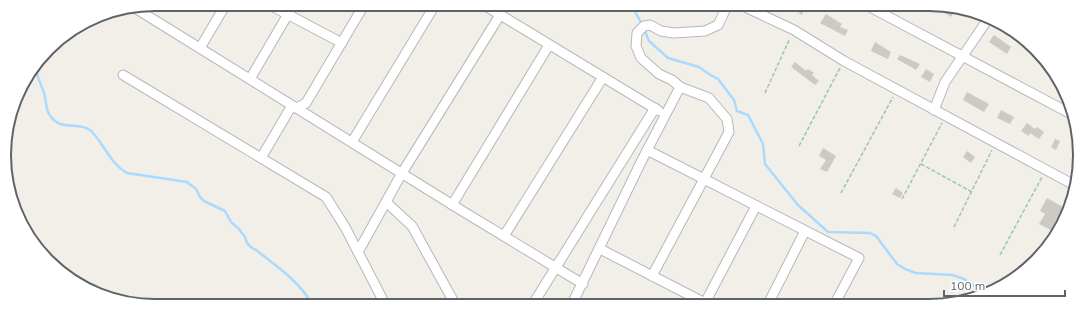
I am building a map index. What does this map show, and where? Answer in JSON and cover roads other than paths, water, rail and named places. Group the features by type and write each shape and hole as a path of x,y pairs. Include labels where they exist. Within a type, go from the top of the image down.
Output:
{"street":[{"path":"200,48 222,11"},
{"path":"280,11 342,43"},
{"path":"250,79 290,11"},
{"path":"262,158 291,107 297,108 306,103 361,11"},
{"path":"352,142 431,11"},
{"path":"494,11 666,114"},
{"path":"652,276 729,132 727,119 709,98 680,87 672,80 659,74 641,58 636,46 638,33 644,26 650,25 661,32 674,33 705,31 718,25 725,11"},
{"path":"754,11 794,30 844,62 1070,183"},
{"path":"879,11 1066,111"},
{"path":"141,12 452,205 583,284"},
{"path":"358,252 402,173 500,15"},
{"path":"934,110 945,82 986,23"},
{"path":"452,205 549,45"},
{"path":"123,75 326,197 345,227 382,299"},
{"path":"504,236 603,77"},
{"path":"575,299 647,150 680,87"},
{"path":"536,299 655,108"},
{"path":"647,150 859,258 837,299"},
{"path":"386,202 412,226 452,299"},
{"path":"709,299 756,206"},
{"path":"771,299 805,231"},
{"path":"600,249 696,299"}],"waterway":[{"path":"635,11 642,24"},
{"path":"644,29 649,41 668,58 699,67 718,79 734,100 737,111 748,115 763,144 765,164 798,205 828,232 870,233 876,236 897,264 905,269 916,273 952,275 964,279 979,290"},
{"path":"37,73 44,93 48,112 55,121 90,130 117,165 127,173 187,182 196,189 204,201 225,211 231,222 245,237 247,243 294,281 309,299"}]}
